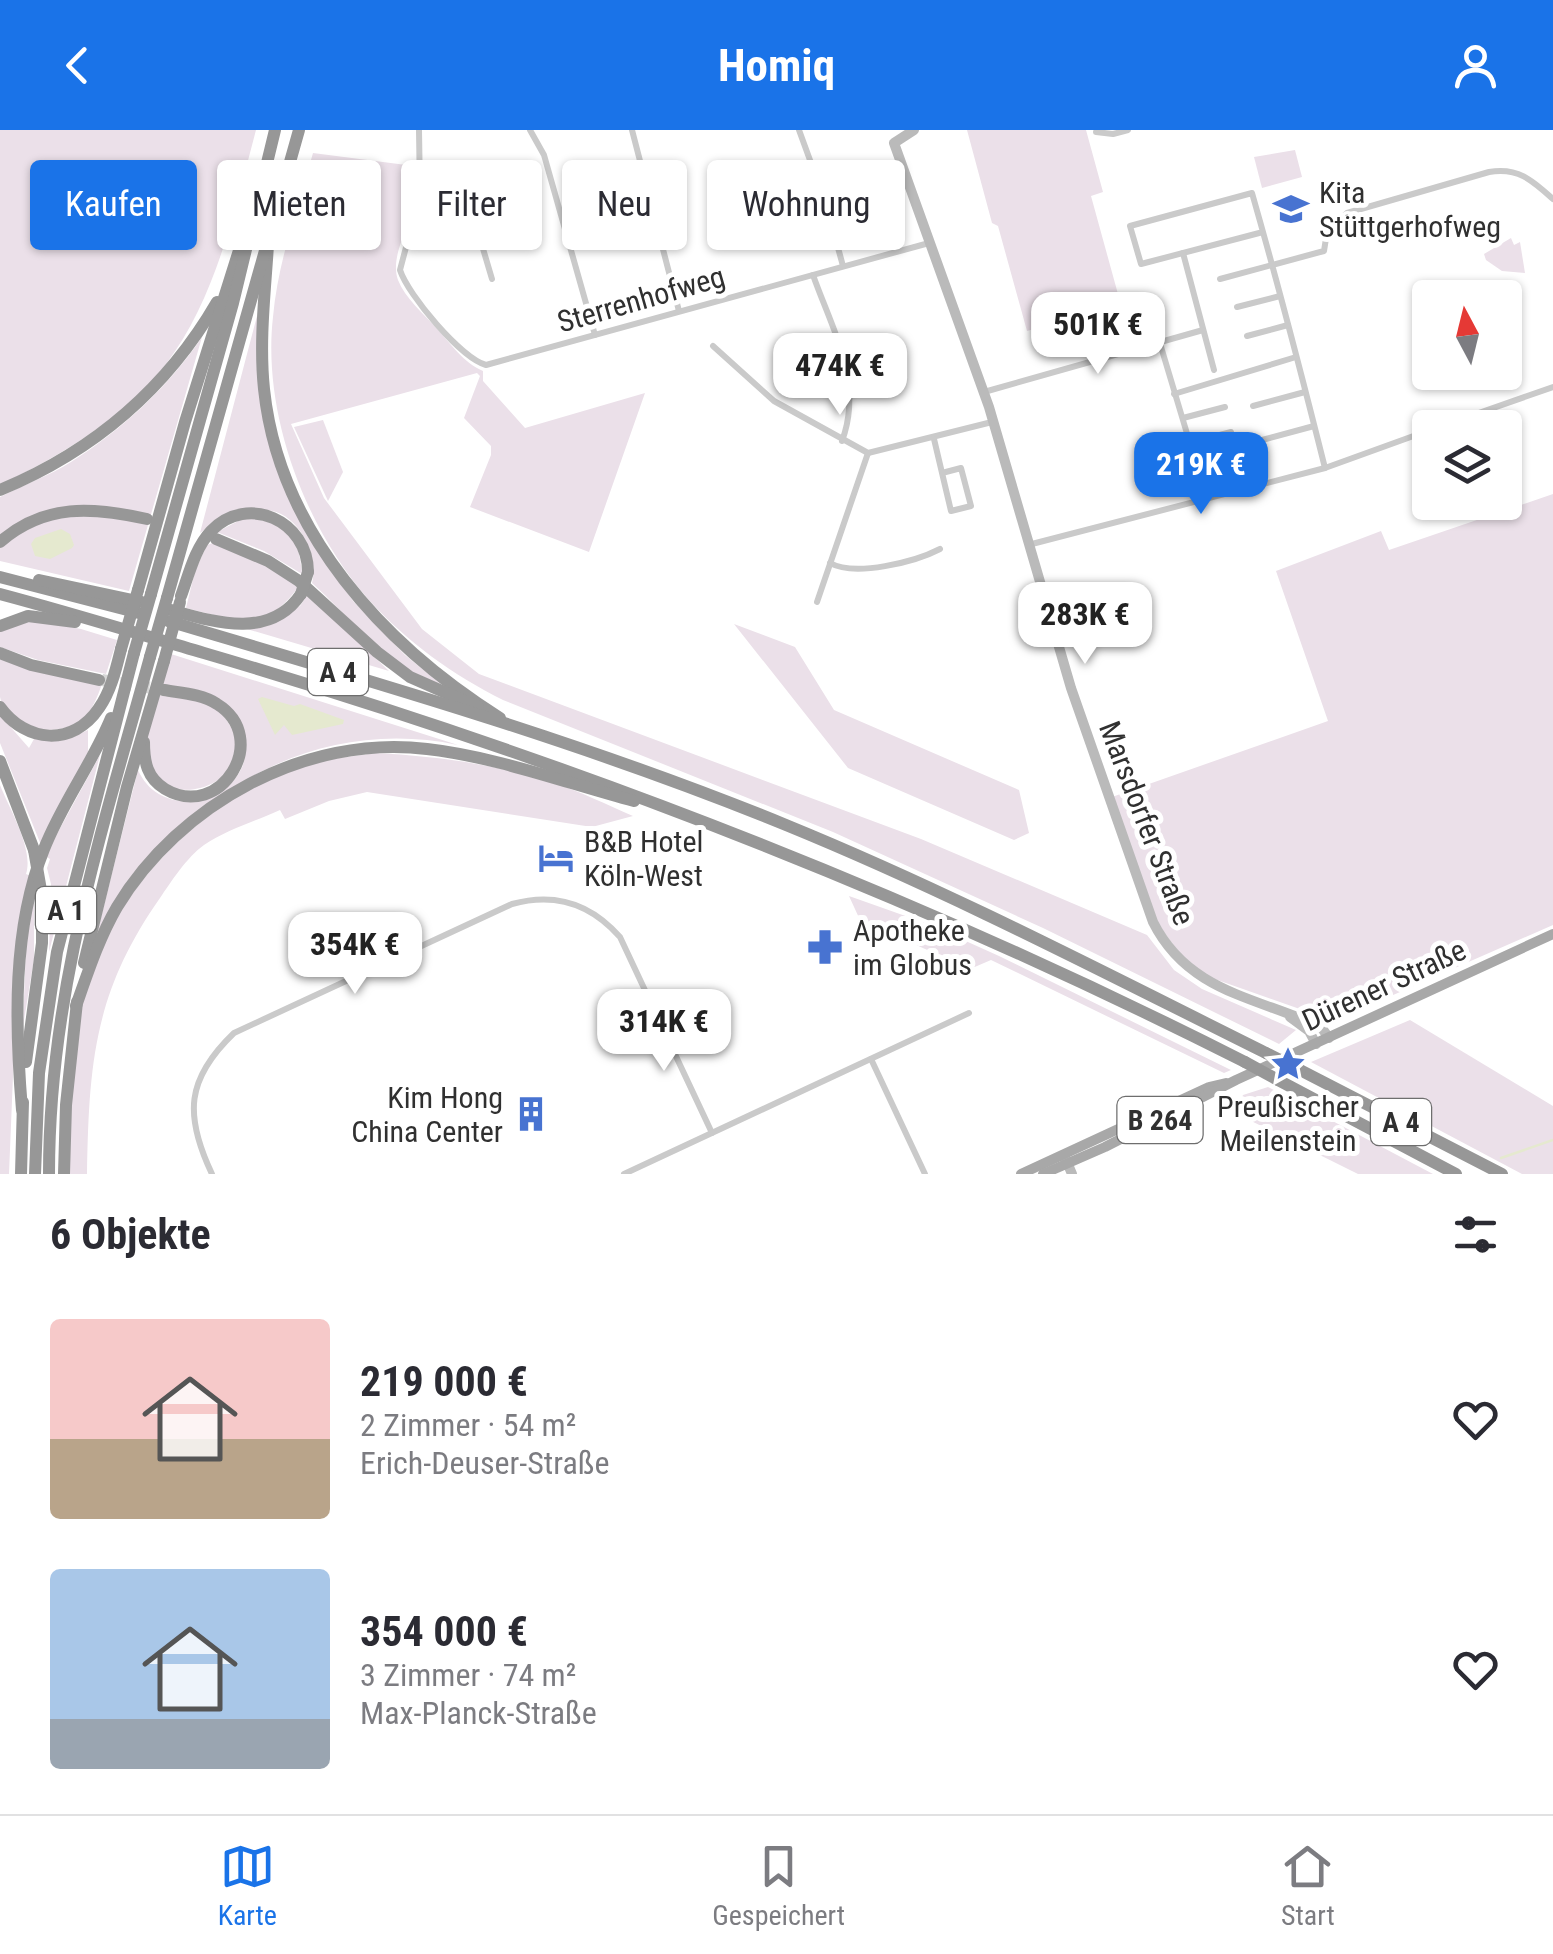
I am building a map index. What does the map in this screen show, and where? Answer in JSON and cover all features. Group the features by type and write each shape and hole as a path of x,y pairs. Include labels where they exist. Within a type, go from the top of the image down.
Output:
{"highway":[{"name":"A 1","path":"267,160 275,130"},
{"name":"A 1","path":"291,160 299,130"},
{"path":"144,592 239,250"},
{"name":"A 1","path":"35,1174 39,1073 57,952 130,669 128,651 234,303 246,250"},
{"name":"A 1","path":"49,1174 52,1089 64,990 82,902 119,772 176,599 196,502 266,250"},
{"path":"268,250 261,340 264,392 274,438 296,500 341,576 372,615 420,661 520,730"},
{"path":"0,490 79,450 135,407 191,345 226,287"},
{"path":"4,539 38,518 69,510 102,510 147,520"},
{"path":"0,576 86,587 234,624 266,621 287,610 301,594 308,572 306,552 293,530 270,516 244,514 224,521 208,534 176,599"},
{"path":"216,539 268,560 299,580 387,661 410,677 490,711"},
{"name":"A 4","path":"0,576 155,617 520,730 665,778 788,826 1061,950 1502,1174"},
{"name":"A 4","path":"0,594 486,740 685,814 928,912 1244,1062 1456,1174"},
{"path":"0,626 16,618 34,616 129,631"},
{"path":"0,708 14,723 36,735 56,736 74,731 89,721 102,704 128,651"},
{"path":"0,653 64,674 99,680"},
{"path":"97,903 144,730 157,659"},
{"path":"21,1174 20,990 23,930 30,894 52,830 102,740 130,669"},
{"path":"144,730 148,771 173,792 192,797 210,793 237,768 241,743 236,724 228,714 208,699 164,690"},
{"path":"76,1006 112,917 134,882 165,846 230,795 312,759 377,747 442,751 685,814"},
{"path":"2,768 34,850 42,896 42,943 22,1110"},
{"path":"64,1174 76,1006 119,772"}],"main road":[{"name":"Dürener Straße","path":"1043,1174 1553,934"},
{"name":"Dürener Straße","path":"1021,1174 1066,1166 1209,1087 1236,1080"}],"street":[{"path":"419,130 419,160"},
{"path":"530,130 544,155 595,335"},
{"path":"632,130 679,312"},
{"path":"800,130 843,266"},
{"name":"Marsdorfer Straße","path":"887,130 994,421 1027,545 1094,757 1162,940 1177,958 1208,982 1320,1027 1328,1038"},
{"path":"894,143 914,130"},
{"path":"1096,132 1113,134 1128,130"},
{"path":"1220,279 1324,250 1328,232 1347,214 1489,172 1523,174 1553,199"},
{"path":"1263,232 1140,264 1130,226 1252,193 1263,232 1288,325 1324,468"},
{"name":"Sterrenhofweg","path":"404,250 401,276 411,292 456,343 481,364 928,243"},
{"path":"483,250 492,280"},
{"path":"1183,253 1214,370"},
{"path":"812,275 850,378 851,410 842,441"},
{"path":"1237,307 1280,296"},
{"path":"1147,300 1206,497"},
{"path":"1247,336 1288,325"},
{"path":"984,392 1203,330"},
{"path":"713,346 774,400 868,454 994,421"},
{"path":"1174,394 1296,357"},
{"path":"1486,410 1553,387"},
{"path":"1253,406 1305,392"},
{"path":"1183,418 1225,407"},
{"path":"1262,440 1314,426"},
{"path":"1190,443 1232,432"},
{"path":"1027,545 1324,468 1412,436"},
{"path":"934,439 942,473 951,511 971,506 961,468 942,473"},
{"path":"816,602 868,454"},
{"path":"1198,468 1238,456"},
{"path":"830,563 850,570 864,569 940,549"},
{"path":"212,1174 194,1129 196,1085 213,1054 234,1033 512,904 546,898 597,914 620,937 712,1133"},
{"path":"624,1174 969,1013"},
{"name":"Marsdorfer Straße","path":"1286,1013 1309,1032 1316,1044"},
{"path":"871,1059 924,1174"}],"shaded area":[{"path":"0,130 256,130 248,160 217,160 217,250 221,250 198,311 166,364 111,419 0,485"},
{"path":"967,130 1086,130 1103,192 1091,196 1121,305 1027,331"},
{"path":"1295,150 1302,177 1262,188 1254,157"},
{"path":"313,153 367,160 311,160"},
{"path":"381,162 401,164 401,244 396,267 401,287 458,353 483,371 483,381 525,428 645,393 589,552 470,507 491,455 491,446 464,418 480,376 477,373 291,424 324,498 422,629 479,674 921,839 1147,935 1174,970 1202,989 1296,1030 1279,1044 1043,928 833,832 503,700 415,644 369,600 346,571 325,539 293,468 274,392 271,354 285,250 381,250"},
{"path":"1511,238 1514,245 1520,242 1525,273 1502,271 1486,260 1484,254"},
{"path":"257,316 261,397 319,551 353,601 405,655 442,685 424,679 389,656 312,583 309,549 288,518 266,510 248,511 222,519 200,533"},
{"path":"202,337 129,591 0,561 0,497 63,467 108,436 159,390"},
{"path":"323,420 343,472 328,501 294,427"},
{"path":"1553,494 1553,925 1343,1017 1328,1019 1209,977 1185,958 1156,918 1112,797 1328,721 1276,571 1381,531 1389,550 1477,520 1522,520 1522,505"},
{"path":"246,517 271,523 288,533 298,549 302,574 264,551 217,532"},
{"path":"61,529 70,534 72,548 50,559 35,556 31,544 35,538"},
{"path":"213,543 260,562 299,586 286,602 261,618 234,619 186,608 195,571 207,545"},
{"path":"308,594 389,671 247,629 300,606"},
{"path":"39,621 117,640 106,674 38,660 0,647 0,632 20,623"},
{"path":"734,624 795,647 834,710 1019,790 1029,833 1014,840 848,768"},
{"path":"171,654 458,745 424,740 358,741 326,747 264,770 176,832 93,949 138,770 151,788 168,798 187,801 207,798 224,789 238,775 245,757 243,732 229,707 161,686"},
{"path":"0,658 102,684 93,706 74,725 49,730 24,725 5,709 0,697"},
{"path":"158,693 203,702 223,715 238,746 234,763 222,777 187,790 170,786 155,775 146,746"},
{"path":"258,699 294,706 300,704 344,720 343,724 292,735 284,725 275,735"},
{"path":"0,715 29,748 34,739 75,736 88,730 88,752 41,845 0,743"},
{"path":"375,753 443,759 509,771 563,786 633,816 592,827 367,792 329,801 285,819 280,810 204,845 169,885 121,965 108,997 94,1063 87,1174 70,1174 71,1093 89,977 114,921 136,889 188,832 251,788 322,761"},
{"path":"100,755 49,952 50,859 45,856"},
{"path":"0,785 24,842 26,874 31,876 16,1003 9,1174 0,1174"},
{"path":"849,896 928,924 999,956 1231,1070 1224,1073 991,960 970,969 860,920"},
{"path":"34,897 34,959 23,1026 26,944"},
{"path":"1410,1020 1553,1106 1553,1174 1522,1174 1311,1062"},
{"path":"1268,1087 1433,1174 1358,1174 1235,1113 1243,1095"}],"waterway":[{"path":"1501,1158 1553,1140"}],"tunnel":[{"path":"102,680 164,690"}],"place":[{"name":"Kita Stüttgerhofweg","path":"1291,209"},
{"name":"B&B Hotel Köln-West","path":"556,858"},
{"name":"Apotheke im Globus","path":"825,947"},
{"name":"Preußischer Meilenstein","path":"1288,1064"},
{"name":"Kim Hong China Center","path":"531,1114"}]}
